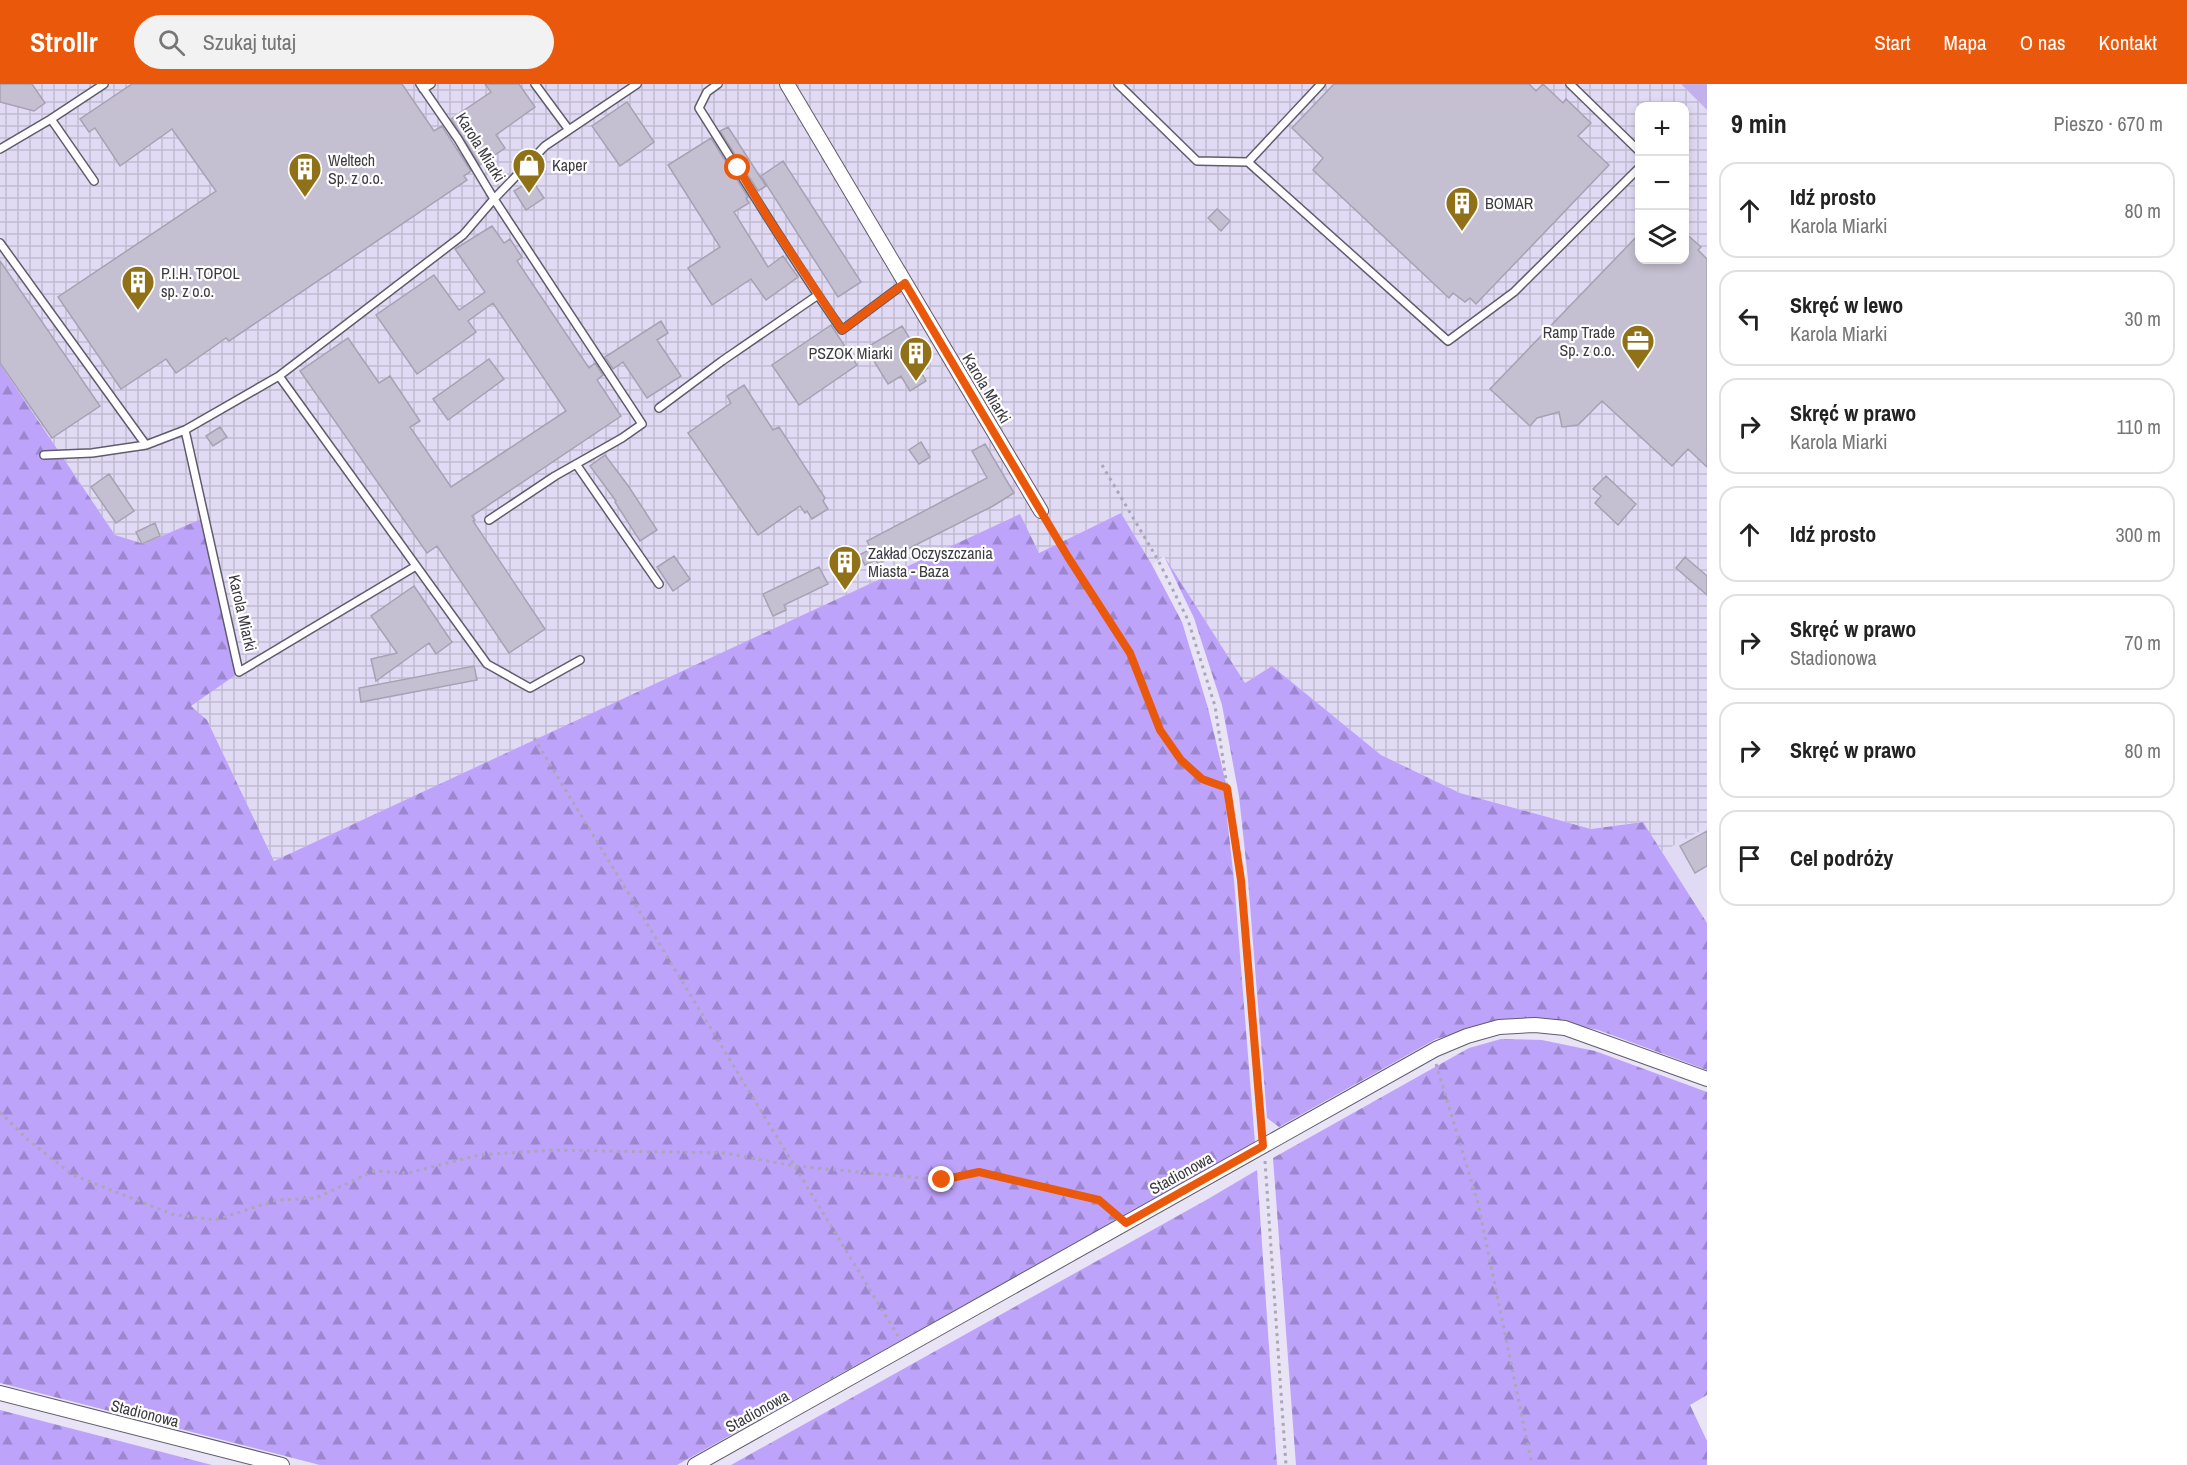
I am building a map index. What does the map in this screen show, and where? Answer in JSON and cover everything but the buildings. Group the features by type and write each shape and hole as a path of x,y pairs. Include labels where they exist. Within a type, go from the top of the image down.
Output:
{"street":[{"name":"Karola Miarki","path":"787,84 1041,511"},
{"name":"Stadionowa","path":"695,1465 1436,1049 1467,1036 1498,1027 1535,1025 1565,1028 1707,1078"},
{"name":"Stadionowa","path":"0,1393 282,1465"}],"lane":[{"path":"0,149 104,84"},
{"path":"422,87 431,84"},
{"path":"535,84 569,130"},
{"name":"Karola Miarki","path":"44,455 92,453 146,445 185,430 279,376 463,235 545,146 637,84"},
{"path":"718,84 707,92 699,108 842,330 905,283"},
{"path":"1118,84 1197,161 1248,162 1448,341 1514,292 1635,172"},
{"path":"1248,162 1321,84"},
{"path":"1570,84 1635,147"},
{"name":"Karola Miarki","path":"422,87 642,424 489,520"},
{"path":"51,119 94,181"},
{"path":"0,243 146,445"},
{"path":"659,408 722,361 818,295"},
{"path":"279,376 487,664 530,688 580,660"},
{"name":"Karola Miarki","path":"185,430 239,672 416,566"},
{"path":"576,464 659,584"}],"path":[{"path":"1102,465 1158,560 1188,620 1215,706 1241,880 1286,1465"},
{"path":"1041,511 1130,653 1160,730 1181,760 1202,779 1227,788"},
{"path":"534,738 905,1347"},
{"path":"1444,1058 1436,1063 1478,1203 1532,1465"},
{"path":"0,1112 28,1140 73,1174 172,1214 214,1220 277,1200 316,1198 374,1172 408,1173 479,1155 551,1150 725,1153 795,1166 942,1180 979,1172 1099,1200 1126,1223"}],"shaded area":[{"path":"0,84 1681,84 1707,110 1707,827 1662,852 1642,822 1591,829 1460,793 1381,755 1272,666 1245,683 1164,556 1152,565 1121,513 1039,553 1020,515 274,861 207,720 191,706 203,518 144,545 115,535 0,364"},
{"path":"1681,84 1707,84 1707,110"},
{"path":"1707,827 1707,923 1662,852"}],"green space":[{"path":"0,364 115,535 144,544 203,518 237,674 191,706 207,720 274,861 1020,514 1039,553 1121,513 1182,622 1208,708 1227,788 1225,799 1234,880 1255,1143 677,1465 320,1465 0,1383"},
{"path":"1164,556 1245,683 1272,666 1381,755 1460,793 1591,829 1643,822 1707,923 1707,1070 1598,1030 1544,1019 1499,1021 1436,1039 1279,1127 1267,1118 1239,796 1222,705 1194,618"},
{"path":"1501,1039 1542,1040 1595,1051 1707,1092 1707,1395 1690,1405 1707,1441 1707,1465 1296,1465 1273,1158 1469,1048"},
{"path":"1257,1170 1277,1465 731,1465 1208,1199"},
{"path":"0,1410 212,1465 0,1465"}],"place":[{"name":"Kaper","path":"529,194"},
{"name":"Weltech Sp. z o.o.","path":"305,198"},
{"name":"BOMAR","path":"1462,232"},
{"name":"P.I.H. TOPOL sp. z o.o.","path":"138,311"},
{"name":"Ramp Trade Sp. z o.o.","path":"1638,370"},
{"name":"PSZOK Miarki","path":"916,382"},
{"name":"Zakład Oczyszczania Miasta - Baza","path":"845,591"}],"route":[{"path":"738,168 842,330 863,312 905,283 1068,557 1130,653 1160,730 1181,760 1202,779 1227,788 1241,880 1263,1146 1126,1223 1099,1200 979,1172 942,1180"}]}
